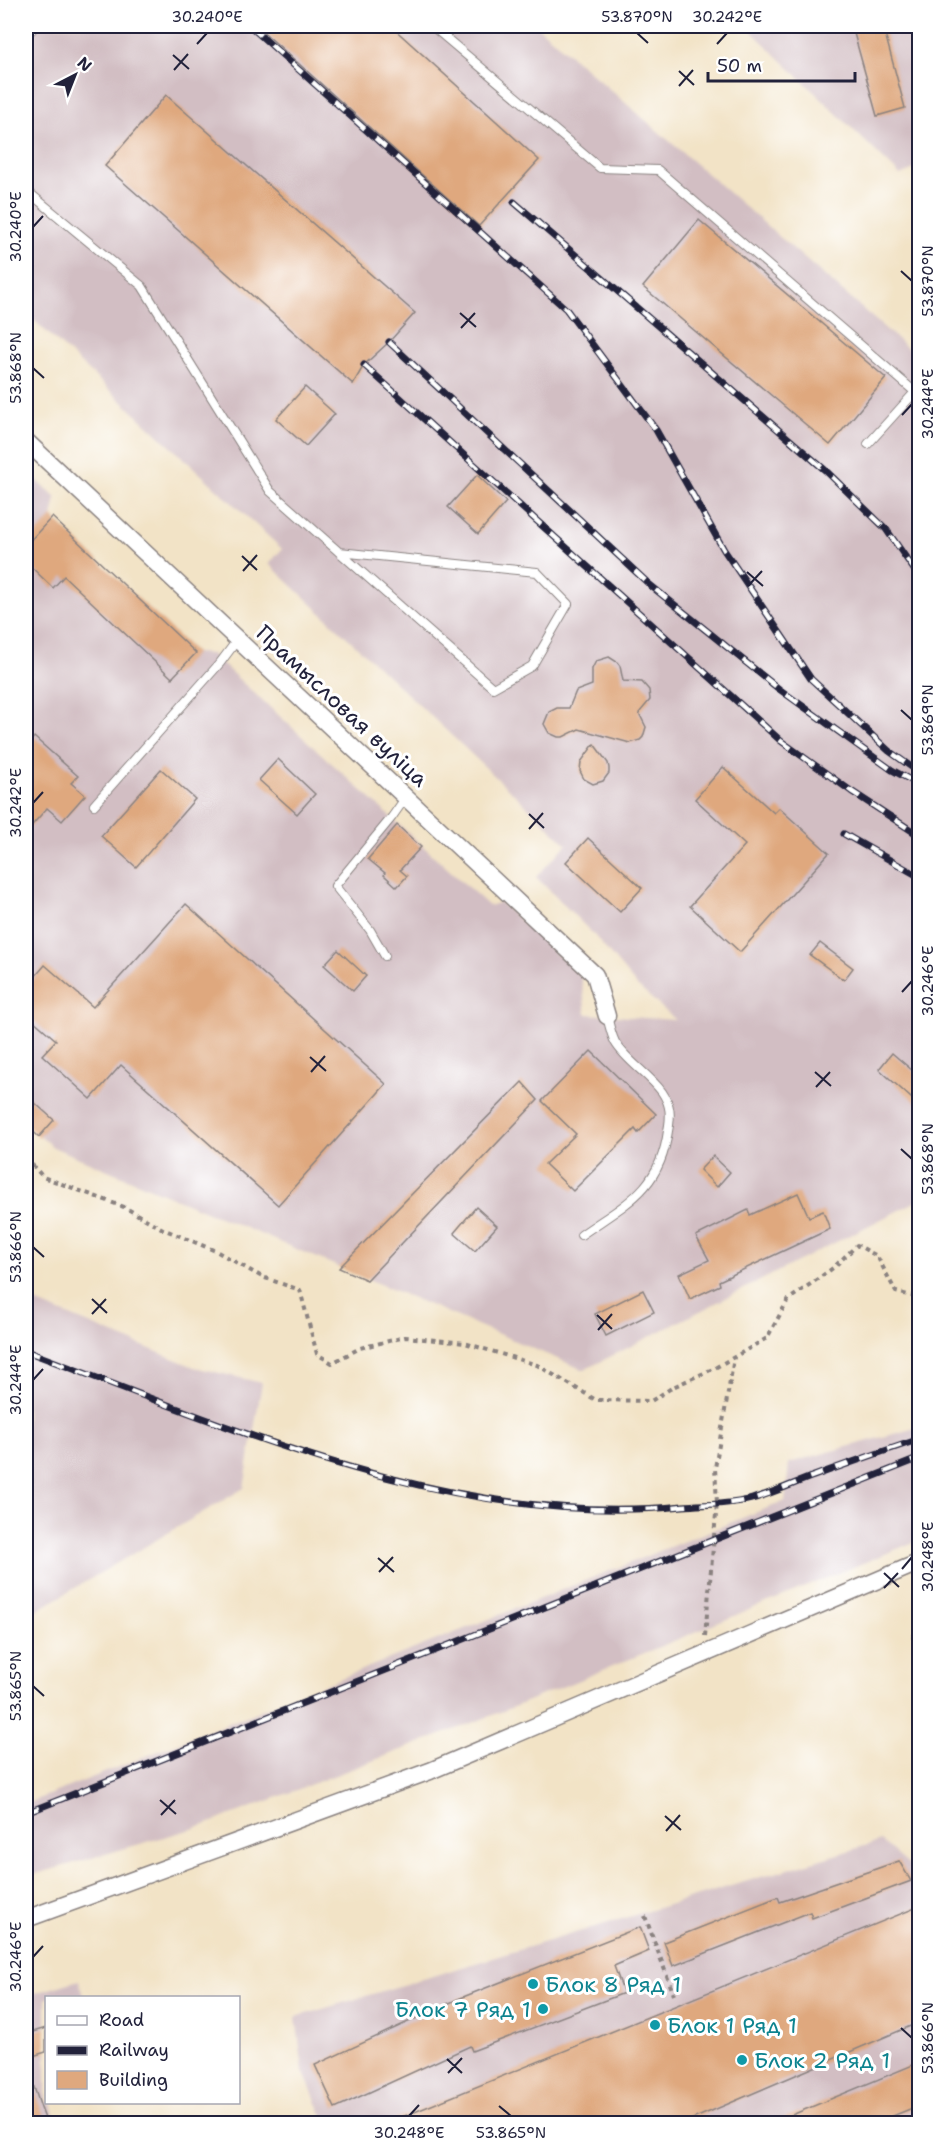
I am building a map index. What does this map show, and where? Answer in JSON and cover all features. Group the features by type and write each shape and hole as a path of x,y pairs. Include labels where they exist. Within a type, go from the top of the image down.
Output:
{"street":[{"name":"Прамысловая вуліца","path":"26,441 595,975 607,1016"},
{"path":"26,1919 430,1771 920,1562"}],"lane":[{"path":"26,36 35,26"},
{"path":"432,26 600,168 658,170 915,392 868,444"},
{"path":"26,190 142,286 270,491 339,552 493,688 531,666 568,604 537,572 339,552"},
{"path":"94,805 220,663 238,639"},
{"path":"385,956 370,930 335,886 392,818 406,797"},
{"path":"581,1235 643,1191 663,1156 670,1118 669,1103 660,1090 615,1043 607,1016"}],"path":[{"path":"26,1158 43,1177 124,1207 163,1229 216,1251 262,1277 300,1290 317,1354 332,1363 360,1348 405,1337 465,1343 537,1365 597,1400 651,1401 673,1387 715,1368 767,1338 788,1300 833,1268 857,1245 877,1256 897,1292 920,1298"},
{"path":"704,1653 717,1503 715,1468 734,1357"},
{"path":"913,1640 920,1610"},
{"path":"645,1916 674,1995"}],"shaded area":[{"path":"26,26 537,26 919,358 919,1200 584,1370 53,1147 26,1125 26,470 56,498 52,517 196,653 211,654 489,906 500,902 581,976 586,1014 676,1020 637,986 594,935 536,877 567,844 269,564 282,549 26,313"},
{"path":"746,26 919,26 919,167 900,175"},
{"path":"26,1298 194,1367 262,1383 244,1488 26,1617"},
{"path":"919,1427 919,1540 511,1708 202,1826 26,1877 26,1804 785,1501 789,1463"},
{"path":"881,1841 919,1874 919,2123 326,2123 303,2071 296,2017"},
{"path":"79,1980 83,1996 45,1996 45,2104 51,2104 56,2123 26,2123 26,1996"}],"building":[{"path":"257,26 391,26 539,160 479,226"},
{"path":"852,26 883,26 905,108 877,116"},
{"path":"166,95 415,313 364,365 353,384 105,166"},
{"path":"699,220 886,378 830,445 643,287"},
{"path":"305,387 335,414 306,446 276,419"},
{"path":"477,475 506,502 478,534 448,507"},
{"path":"52,517 196,653 172,678 64,576 53,588 26,562 26,545"},
{"path":"609,657 620,666 623,681 642,682 649,690 650,700 639,713 646,727 643,737 630,743 579,729 563,737 549,733 544,724 549,712 557,708 569,708 576,691 592,685 592,669 596,661"},
{"path":"34,737 78,776 71,783 85,795 62,821 47,808 26,832 26,747"},
{"path":"594,744 608,763 609,773 603,781 593,784 584,779 580,771 581,762"},
{"path":"278,759 315,794 297,814 259,780"},
{"path":"723,767 774,813 779,808 829,853 740,952 690,906 745,845 695,799"},
{"path":"161,769 195,799 136,867 101,836"},
{"path":"397,825 421,847 400,870 407,876 397,887 368,859"},
{"path":"588,838 642,888 620,912 566,862"},
{"path":"186,904 386,1084 278,1205 121,1065 91,1099 42,1055 56,1040 26,1014 26,987 45,965 93,1007"},
{"path":"820,943 853,968 844,980 810,955"},
{"path":"338,950 366,976 353,991 324,965"},
{"path":"591,1051 656,1114 638,1133 635,1129 573,1191 545,1164 576,1134 542,1101"},
{"path":"892,1053 920,1077 920,1106 879,1069"},
{"path":"522,1082 538,1100 367,1280 339,1268"},
{"path":"26,1095 54,1120 39,1137 26,1125"},
{"path":"713,1156 730,1172 717,1187 700,1170"},
{"path":"798,1193 809,1217 823,1211 830,1229 719,1281 720,1285 690,1299 679,1274 709,1260 696,1236 748,1210 750,1215"},
{"path":"476,1207 497,1226 475,1251 454,1233"},
{"path":"643,1290 654,1312 606,1336 595,1314"},
{"path":"899,1861 911,1881 812,1918 810,1912 673,1966 664,1942 778,1897 780,1902"},
{"path":"920,1906 920,2022 681,2124 385,2124"},
{"path":"640,1927 649,1951 614,1966 624,1993 472,2051 470,2046 335,2108 315,2065 458,1999"},
{"path":"45,2028 45,2052 26,2058 26,2034"},
{"path":"920,2062 920,2105 873,2124 770,2124"},
{"path":"28,2069 47,2124 26,2124 26,2070"}],"railway":[{"path":"250,26 566,309 656,430 724,550 811,679 889,751 920,773"},
{"path":"514,202 825,470 886,529 920,578"},
{"path":"389,342 650,585 779,689 892,770 920,785"},
{"path":"364,365 781,741 920,836"},
{"path":"844,834 920,877"},
{"path":"26,1351 265,1440 347,1466 430,1488 513,1502 598,1509 744,1501 920,1439"},
{"path":"26,1813 920,1458"}],"place":[{"name":"Блок 8 Ряд 1","path":"533,1984"},
{"name":"Блок 7 Ряд 1","path":"543,2009"},
{"name":"Блок 1 Ряд 1","path":"655,2025"},
{"name":"Блок 2 Ряд 1","path":"742,2060"}]}
